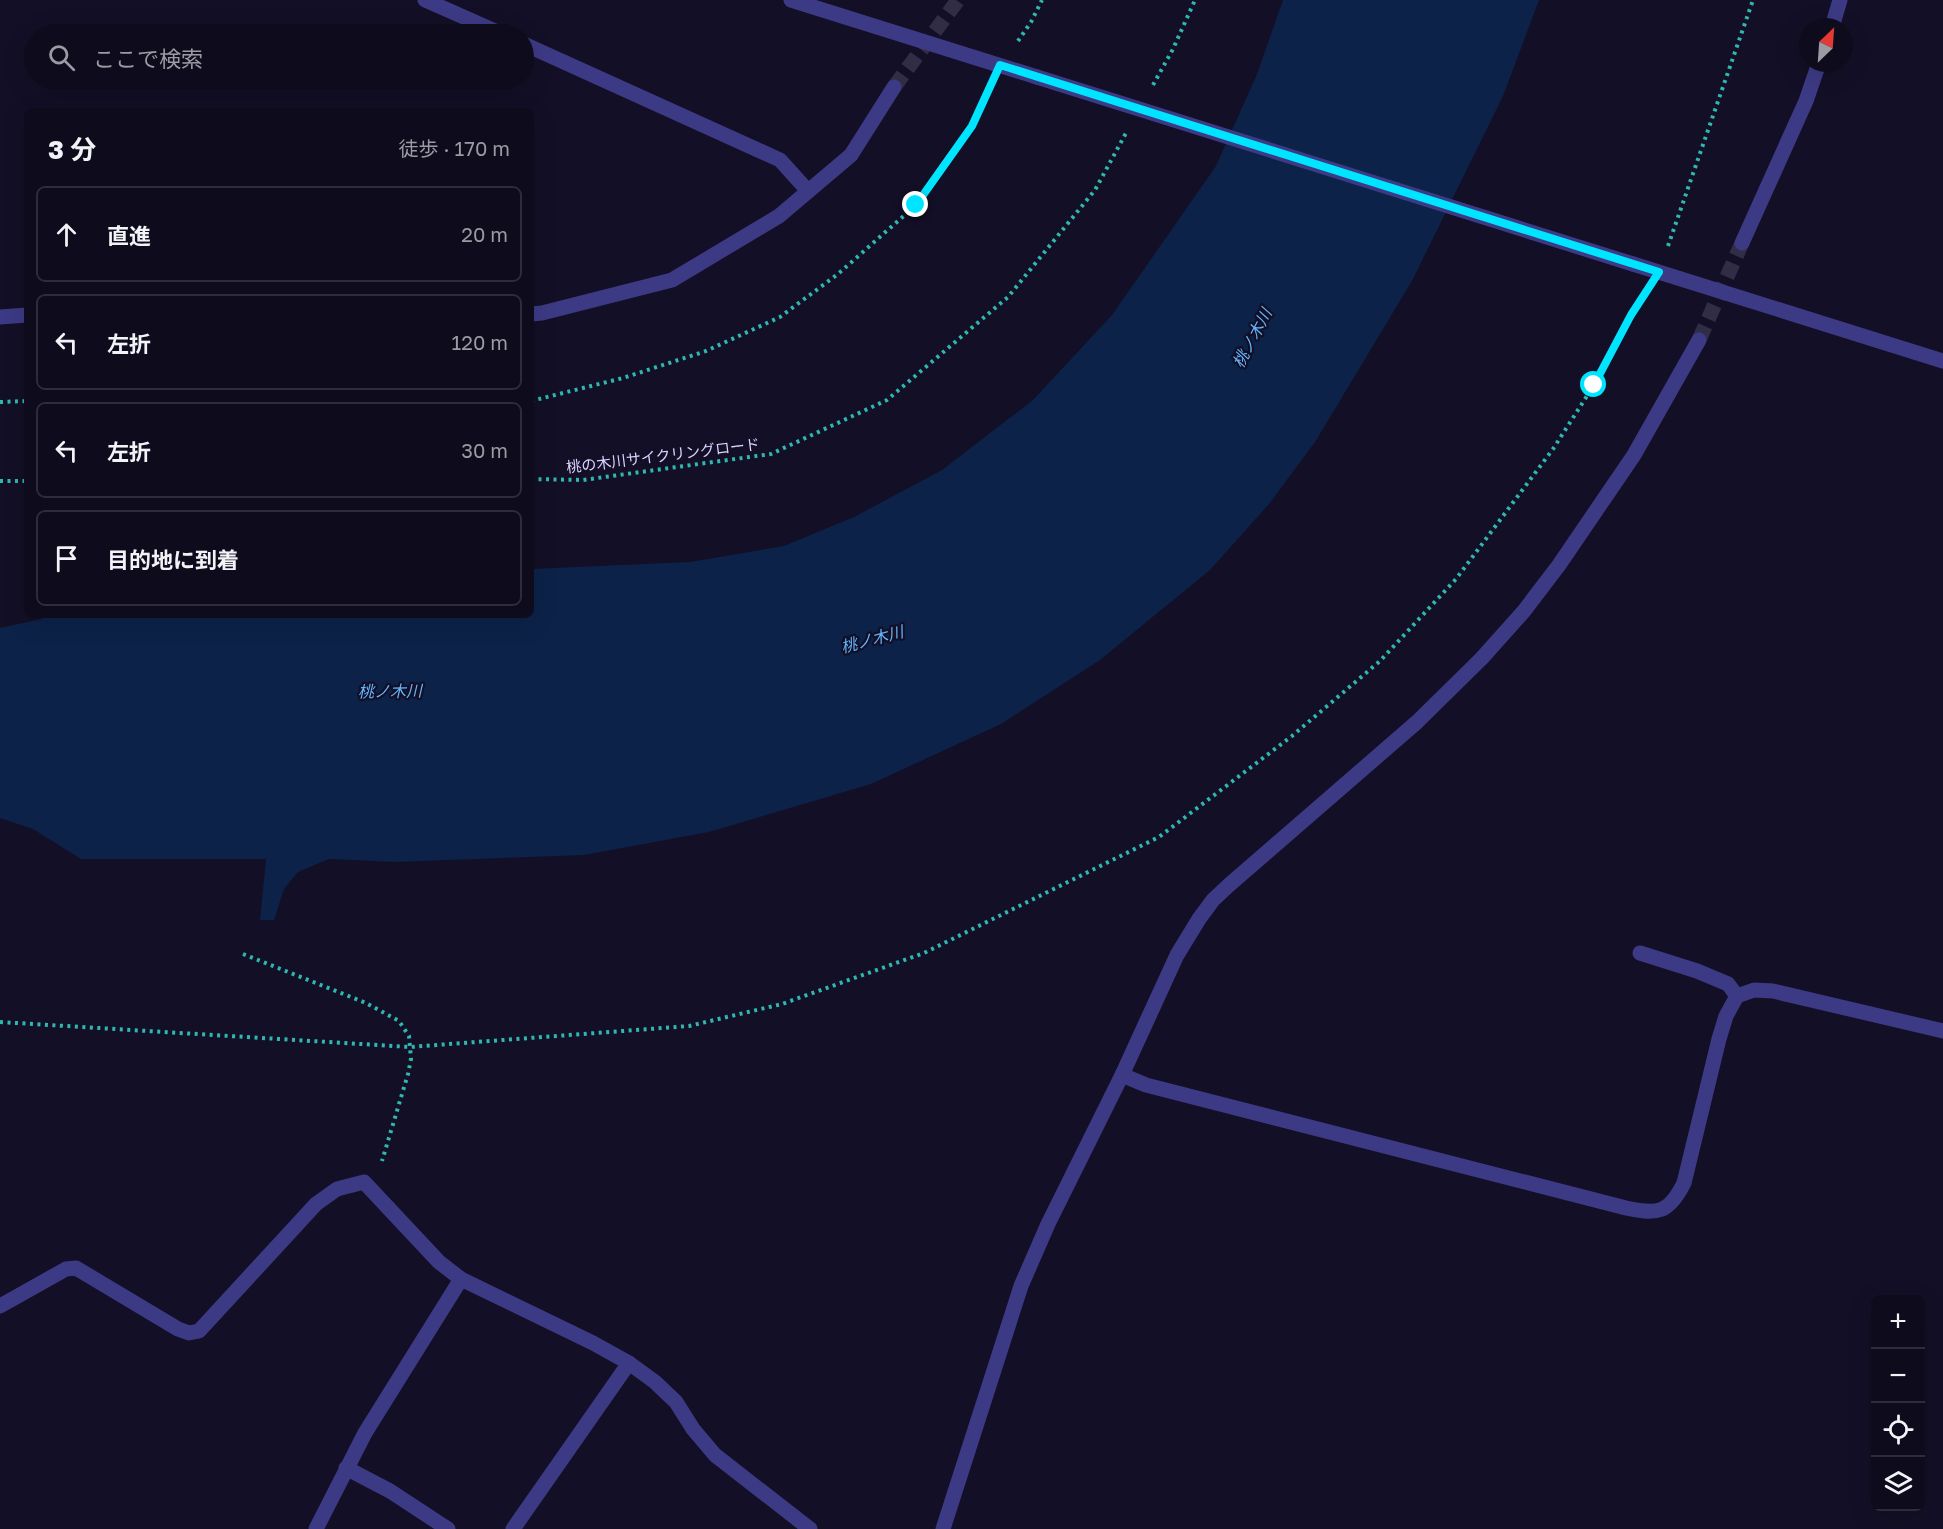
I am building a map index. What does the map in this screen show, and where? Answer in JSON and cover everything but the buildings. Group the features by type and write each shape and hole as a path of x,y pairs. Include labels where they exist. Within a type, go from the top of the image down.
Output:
{"street":[{"path":"425,0 479,24"},
{"path":"791,0 1943,361"},
{"path":"1835,18 1840,0"},
{"path":"534,49 780,160 808,191"},
{"path":"1742,243 1806,101 1816,72"},
{"path":"534,314 672,280 780,216 851,155 894,87"},
{"path":"0,317 24,315"},
{"path":"943,1529 1021,1286 1048,1224 1122,1075 1186,938 1213,900 1418,722 1482,658 1524,611 1559,566 1634,455 1699,340"},
{"path":"1640,953 1728,984 1737,996"},
{"path":"1122,1075 1146,1085 1626,1208 1656,1212 1668,1206 1677,1197 1684,1183 1719,1039 1726,1016 1737,996 1754,990 1773,991 1943,1032"},
{"path":"0,1306 66,1269 76,1268 178,1329 189,1333 199,1330 316,1204 337,1189 364,1182 438,1262 460,1279 583,1338 629,1363 655,1382 676,1402 693,1429 715,1455 810,1529"},
{"path":"316,1529 364,1433 460,1279"},
{"path":"513,1529 629,1363"},
{"path":"346,1468 390,1491 448,1529"}],"path":[{"path":"534,400 623,378 706,351 780,317 838,274 916,205 972,126 1000,65 1031,22 1042,0"},
{"path":"1150,89 1173,49 1195,0"},
{"path":"0,1022 410,1047 689,1026 782,1004 924,953 1159,837 1292,736 1380,661 1456,579 1553,449 1594,385 1631,315 1659,272 1754,0"},
{"name":"桃の木川サイクリングロード","path":"534,479 583,480 771,454 887,400 1008,297 1095,190 1128,130"},
{"path":"0,402 24,401"},
{"path":"0,481 24,481"},
{"path":"243,954 366,1003 399,1021 409,1036 411,1059 408,1074 382,1162 364,1182"}],"water":[{"name":"桃ノ木川","path":"1283,0 1539,0 1503,96 1412,281 1315,442 1269,504 1210,570 1100,660 1001,724 871,784 709,832 584,855 395,862 329,859 298,872 284,889 274,920 260,920 266,859 81,859 33,829 0,818 0,628 43,618 534,618 534,569 690,562 784,546 854,517 942,470 1033,400 1112,315 1216,166 1257,74"}],"tunnel":[{"path":"894,87 958,0"},
{"path":"1699,340 1742,243"}],"route":[{"path":"916,205 972,126 1000,65 1659,272 1631,315 1594,385"}]}
